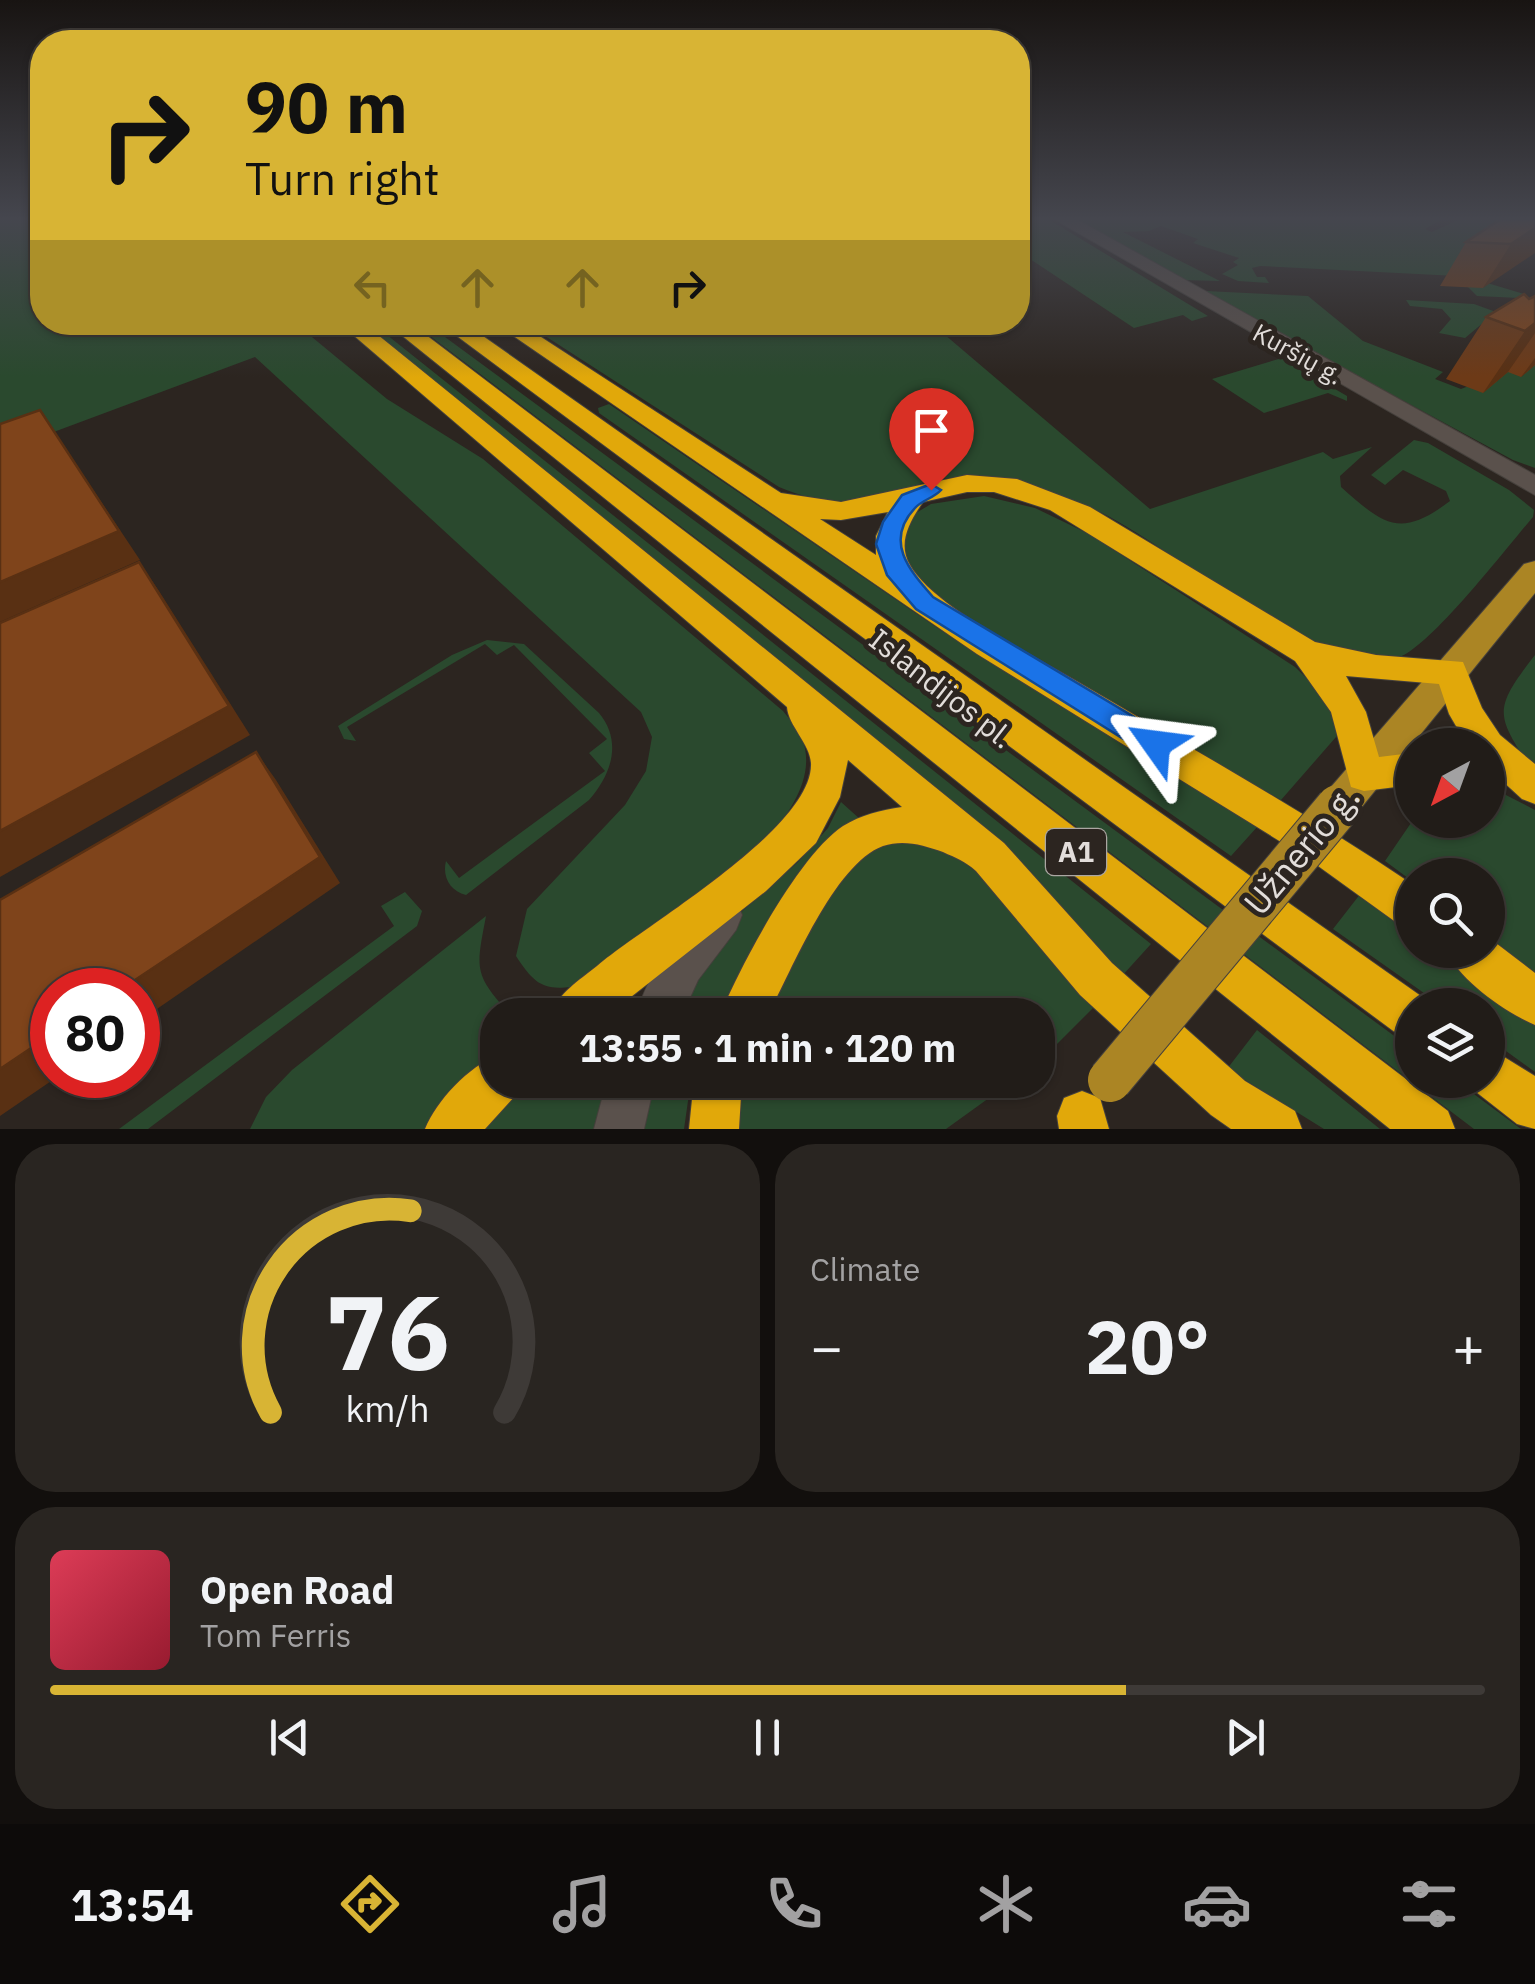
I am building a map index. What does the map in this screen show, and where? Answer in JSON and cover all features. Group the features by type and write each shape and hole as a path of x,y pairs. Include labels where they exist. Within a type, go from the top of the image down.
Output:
{"highway":[{"path":"357,335 375,346"},
{"path":"363,335 498,443 990,857 1108,990 1228,1098 1278,1129"},
{"name":"Islandijos pl.","path":"436,335 1395,1004"},
{"name":"Islandijos pl.","path":"436,335 1430,1129"},
{"path":"522,335 924,603 1321,845 1395,896"},
{"path":"756,490 794,506 833,512 910,500 931,490 960,484 992,484 1054,500 1303,651 1347,666 1388,672 1452,672 1476,728"},
{"path":"910,500 894,522 887,544 895,569 924,603"},
{"path":"1303,651 1336,684 1354,716 1351,791 1395,775"},
{"path":"593,998 637,960 751,877 802,830 821,796 830,761 816,730 789,689"},
{"path":"1505,761 1535,787"},
{"path":"1505,784 1535,796"},
{"path":"752,998 820,873 840,850 863,833 892,825 920,827 954,838 990,857"},
{"path":"1491,968 1535,1002"},
{"path":"1505,1084 1535,1106"},
{"path":"450,1129 480,1098"},
{"path":"714,1129 717,1098"}],"main road":[{"name":"Užnerio g.","path":"1087,1114 1535,572"}],"street":[{"name":"Kuršių g.","path":"1156,272 1535,486"},
{"path":"666,998 682,964 751,877"},
{"path":"619,1129 627,1098"}],"green space":[{"path":"0,272 30,272 30,335 310,335 387,399 483,459 783,711 799,731 806,751 800,791 770,835 586,984 562,988 545,985 530,975 516,956 527,909 625,805 646,771 652,737 641,712 255,357 0,452"},
{"path":"1049,272 1135,272 1208,316 1192,321 1183,315 1134,328"},
{"path":"1167,272 1202,272 1220,281 1181,280"},
{"path":"1254,272 1269,283 1238,281 1222,274"},
{"path":"1372,272 1472,272 1464,276 1524,294 1519,298 1477,296 1457,276"},
{"path":"1202,292 1308,296 1363,341 1443,372 1435,379 1461,389 1535,360 1535,468 1513,460"},
{"path":"1406,300 1474,304 1496,312 1465,338 1439,333 1451,319 1442,309 1410,306"},
{"path":"377,335 387,335 1151,944 1121,977 1021,861"},
{"path":"429,335 442,335 1395,1036 1395,1069"},
{"path":"544,335 945,335 1150,509 1323,452 1333,459 1372,447 1340,476 1341,487 1381,518 1405,523 1418,520 1450,501 1446,491 1403,470 1385,485 1371,475 1414,440 1428,443 1509,490 1534,510 1533,517 1428,636 1397,658 1366,659 1290,629 1102,513 1044,490 1002,480 960,477 927,482 876,499 848,502 806,496 779,487"},
{"path":"1282,358 1347,396 1347,401 1328,393 1264,413 1212,379"},
{"path":"609,404 939,629 1258,826 1231,856 599,413 598,408"},
{"path":"984,496 1035,508 1089,534 1295,667 1325,696 1338,719 1336,737 1281,800 949,608 916,581 903,561 906,519 931,504"},
{"path":"487,640 524,644 599,713 611,735 612,747 608,769 589,800 466,895 449,882 446,861 459,878 605,771 589,753 607,739 514,645 497,655 485,644 347,727 356,741 344,739 338,726 452,655"},
{"path":"1535,655 1535,776 1513,740 1504,715 1510,690"},
{"path":"1505,795 1535,810 1535,981 1505,957 1505,858 1395,858 1395,868 1385,861 1401,838 1505,838"},
{"path":"841,802 861,820 737,998 680,998 731,921 798,862 828,828"},
{"path":"892,840 918,843 958,858 1013,908 1095,1006 1055,1046 1055,998 773,998 849,862"},
{"path":"405,892 422,911 417,926 148,1129 119,1129 394,926 381,906"},
{"path":"1361,893 1395,918 1395,968 1461,968 1487,988 1417,988 1333,929"},
{"path":"486,916 480,970 497,998 480,998 480,1081 434,1129 250,1129 266,1097 292,1070"},
{"path":"1505,1002 1535,1025 1535,1072 1505,1050"},
{"path":"1257,1030 1380,1129 1324,1129 1227,1069"},
{"path":"506,1098 610,1098 601,1129 476,1129"},
{"path":"643,1098 688,1098 684,1129 635,1129"},
{"path":"741,1098 989,1098 946,1129 739,1129"},
{"path":"1433,1098 1479,1098 1521,1129 1474,1129"}],"building":[{"path":"1524,294 1529,299 1535,296 1535,323 1525,331 1486,317"},
{"path":"40,410 119,531 0,582 0,424"},
{"path":"139,562 229,706 0,831 0,623"},
{"path":"256,752 320,857 153,968 30,968 30,1049 0,1069 0,900"}],"route":[{"path":"931,490 910,500 894,522 887,544 895,569 924,603 1156,744"}]}
